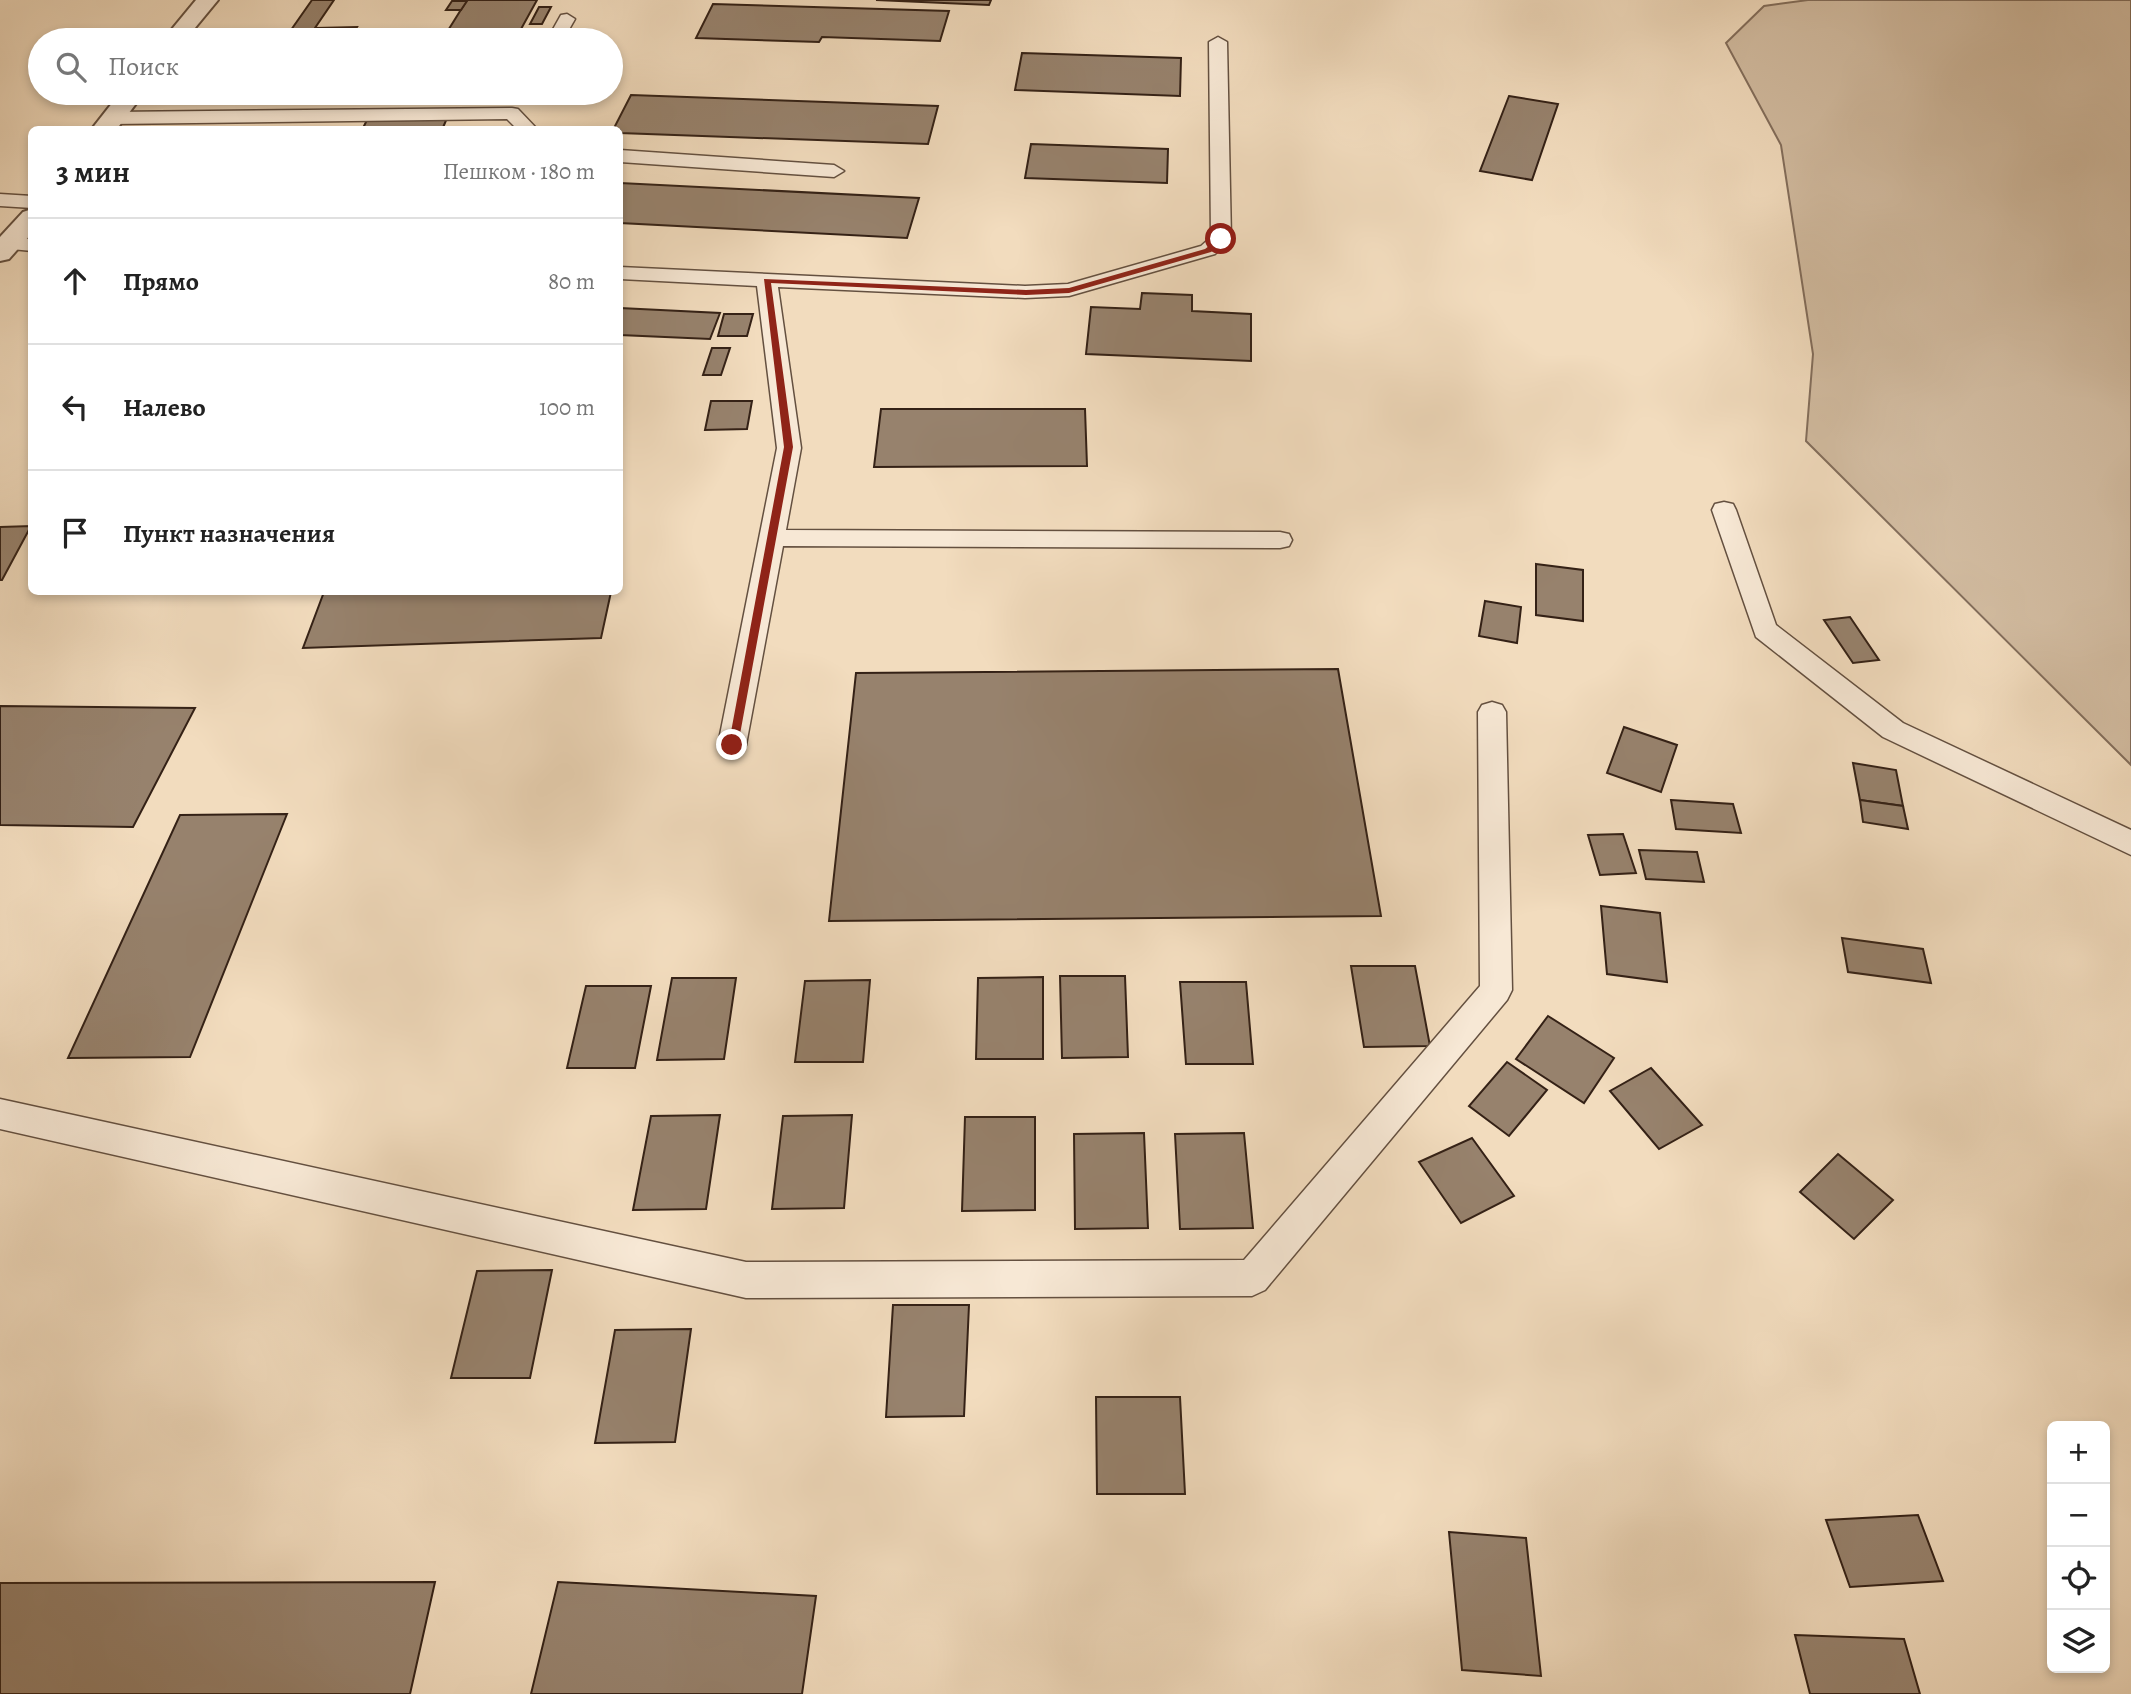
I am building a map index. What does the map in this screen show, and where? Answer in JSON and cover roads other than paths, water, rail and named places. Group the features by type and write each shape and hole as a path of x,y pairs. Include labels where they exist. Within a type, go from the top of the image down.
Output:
{"street":[{"path":"184,28 207,0"},
{"path":"107,124 122,105"},
{"path":"13,247 28,223"}],"lane":[{"path":"562,28 567,19"},
{"path":"623,274 1026,292 1069,290 1208,250 1221,239 1218,42"},
{"path":"512,113 517,105"},
{"path":"107,124 512,113 525,126"},
{"path":"623,156 834,171"},
{"path":"0,200 28,202"},
{"path":"732,745 789,447 767,281"},
{"path":"1724,510 1765,630 1893,730 2131,843"},
{"path":"772,538 1280,540"},
{"path":"0,1114 746,1280 1252,1278 1496,990 1492,712"}]}
